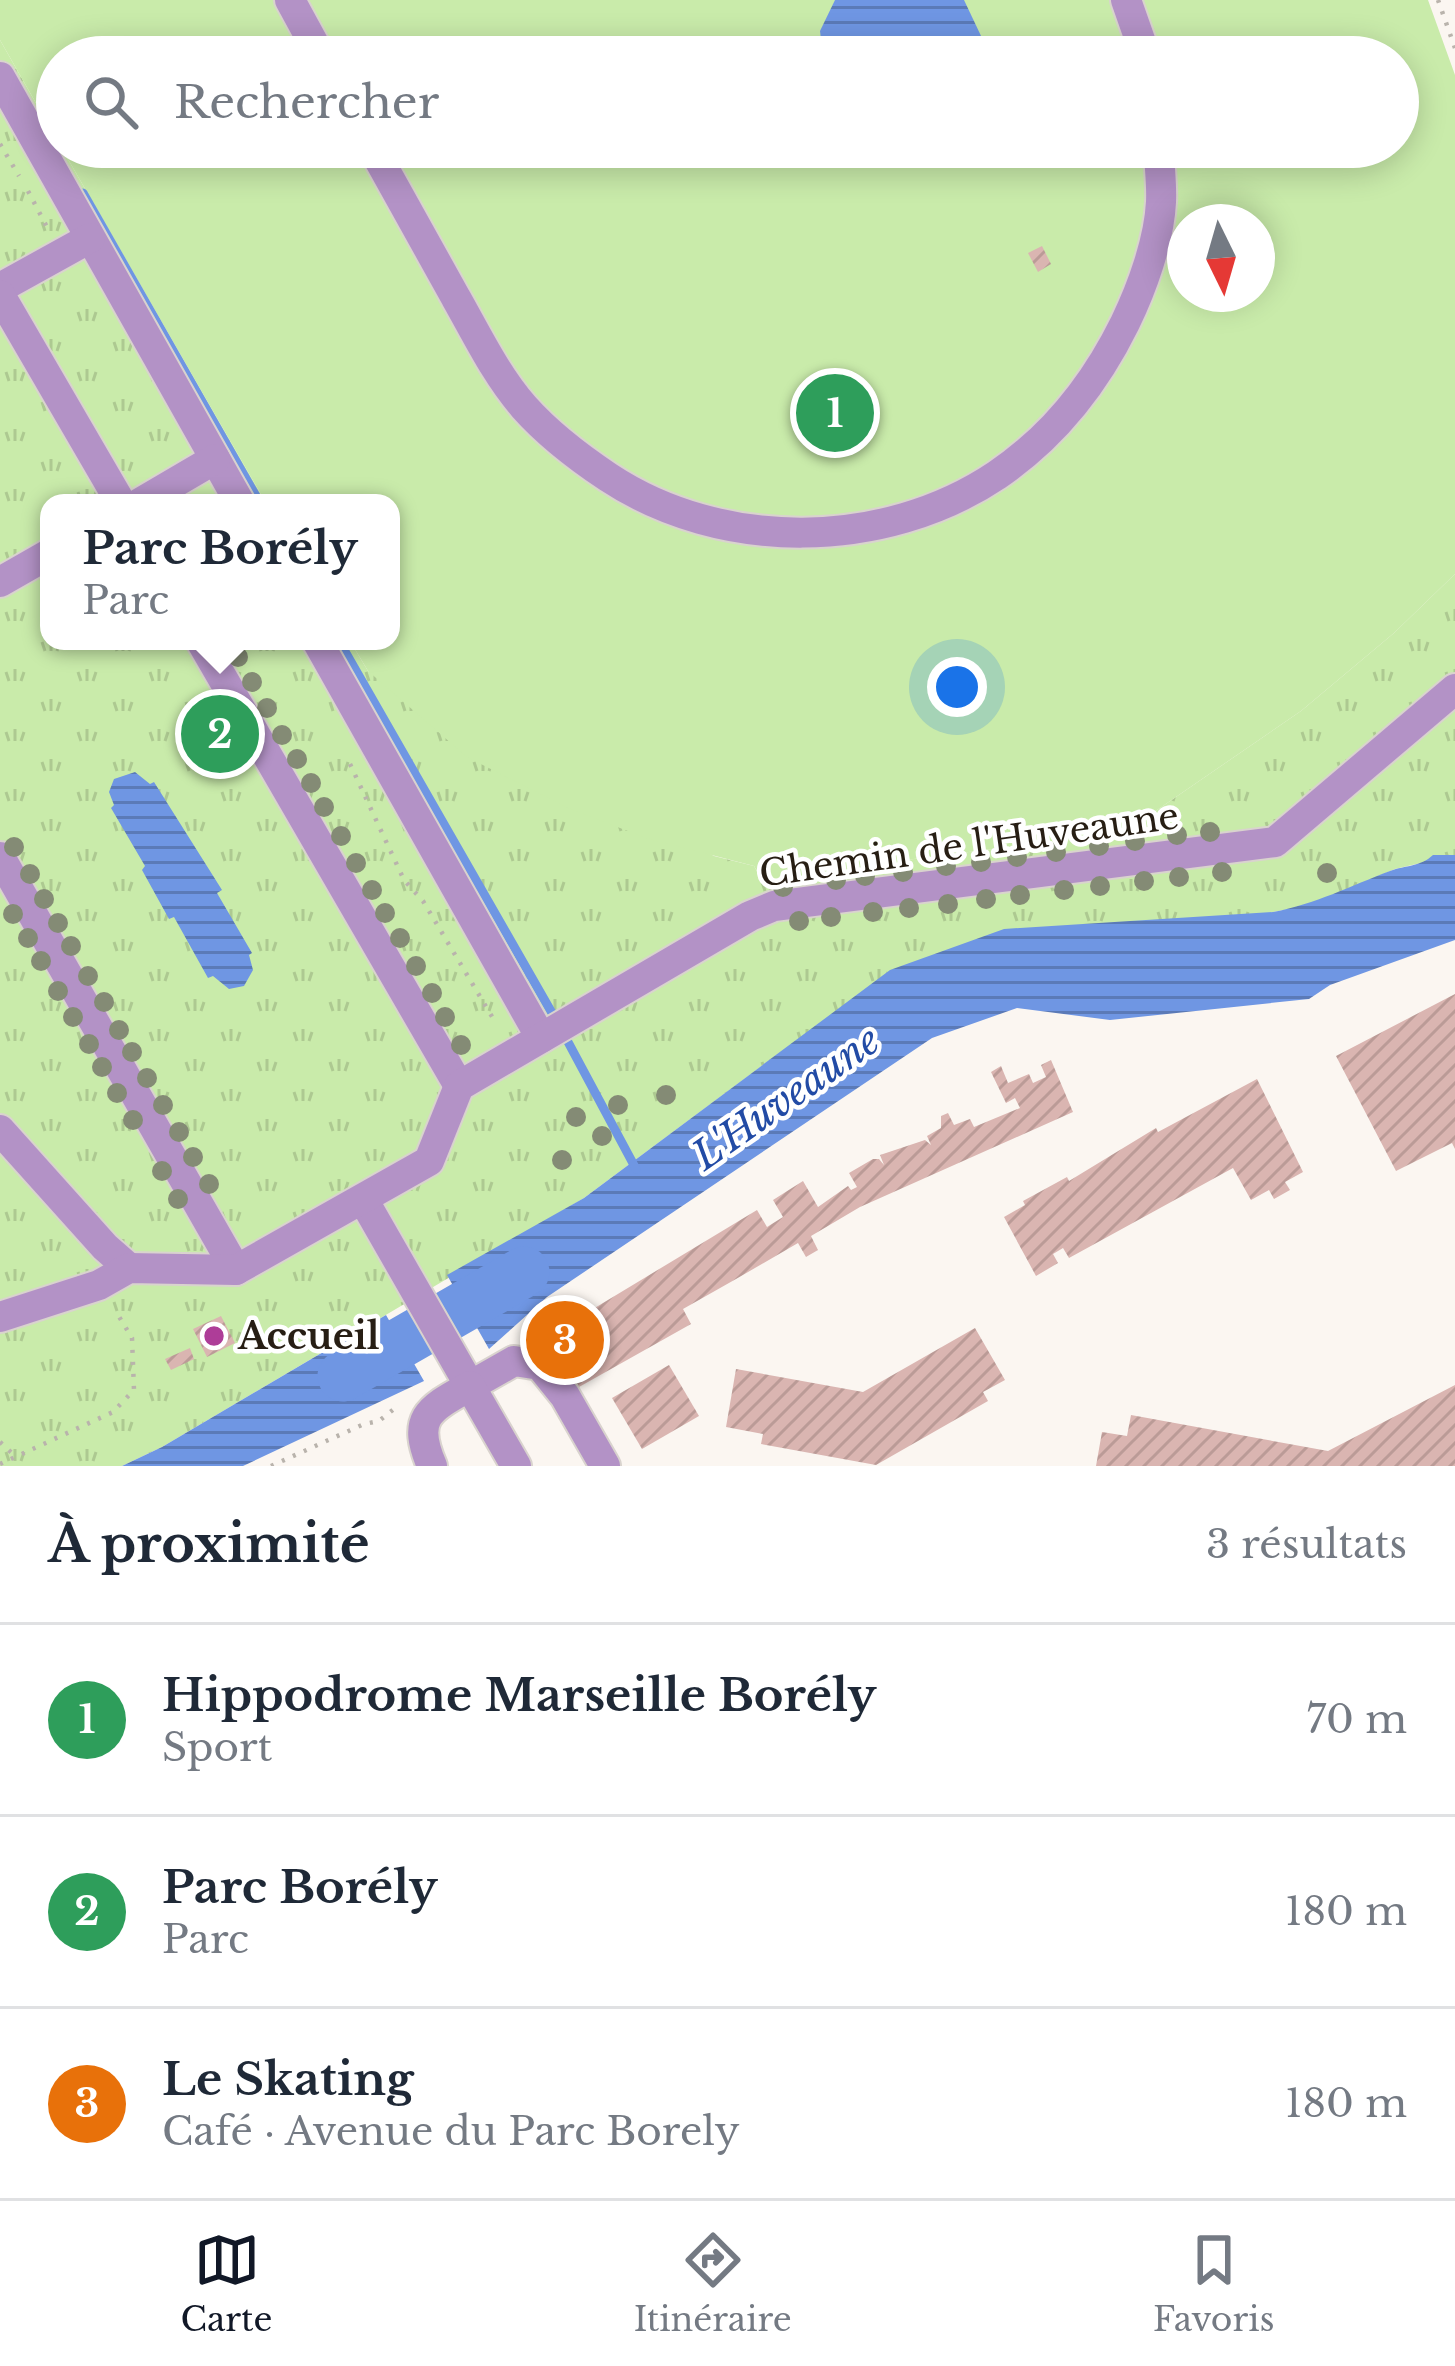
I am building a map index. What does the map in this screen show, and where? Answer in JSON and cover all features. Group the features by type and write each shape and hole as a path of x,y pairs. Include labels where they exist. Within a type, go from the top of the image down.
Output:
{"street":[{"path":"290,0 310,36"},
{"path":"1126,0 1139,36"},
{"path":"0,77 36,141"},
{"path":"51,168 235,494"},
{"path":"383,168 494,366 524,406 561,442 649,500 704,522 782,533 834,532 941,505 997,475 1063,418 1103,367 1139,294 1162,205 1160,168"},
{"path":"90,238 0,292 116,494"},
{"path":"155,494 215,459"},
{"path":"0,582 40,559"},
{"path":"0,1317 99,1285 129,1268 236,1270 429,1161 469,1080 206,650"},
{"path":"322,650 541,1038"},
{"name":"Chemin de l'Huveaune","path":"469,1080 774,906 1275,842 1455,688"},
{"path":"0,857 236,1270"},
{"path":"0,1130 129,1268"},
{"path":"364,1201 516,1466"},
{"path":"432,1466 423,1442 430,1408 514,1361 540,1366 566,1396 605,1466"}],"path":[{"path":"1438,0 1455,48"},
{"path":"0,1464 113,1412 134,1390 132,1338 99,1285"},
{"path":"271,1466 387,1412"},
{"path":"0,1442 16,1457"}],"green space":[{"path":"0,0 1428,0 1455,75 1455,574 1301,711 1125,832 851,867 764,884 754,866 646,838 568,808 467,757 368,671 355,650 400,650 400,494 261,494 73,168 1419,168 1419,36 36,36 36,103 0,40"},
{"path":"0,40 36,103 36,168 73,168 261,494 40,494 40,650 355,650 368,671 714,856 754,866 764,884 851,867 1125,832 1301,711 1455,574 1455,855 1395,869 1311,905 782,1051 584,1198 162,1447 122,1466 0,1466"}],"water":[{"path":"835,0 964,0 981,36 821,36"},
{"path":"135,772 150,784 154,782 222,890 217,893 252,953 253,970 244,986 229,989 213,976 208,978 142,870 145,866 111,808 109,792 114,779"},
{"path":"1433,855 1455,855 1455,940 1330,985 1309,999 1110,1020 1017,1008 932,1038 547,1297 489,1349 447,1275 584,1198 890,970 1004,929 1273,912"},
{"path":"386,1315 424,1381 243,1466 122,1466 162,1447"}],"building":[{"path":"1042,246 1051,264 1038,272 1028,253"},
{"path":"1455,994 1455,1149 1452,1143 1396,1171 1336,1056"},
{"path":"1051,1060 1073,1112 860,1207 811,1236 818,1250 806,1257 798,1243 683,1309 691,1324 579,1387 550,1335 757,1210 767,1227 783,1217 773,1200 803,1181 818,1207 848,1186 851,1190 857,1187 849,1173 873,1159 884,1165 880,1155 925,1140 931,1145 927,1136 941,1128 941,1116 948,1113 954,1125 970,1119 974,1127 1020,1108 1015,1098 1006,1103 991,1072 1001,1066 1008,1083 1029,1074 1033,1083 1046,1077 1041,1065"},
{"path":"1257,1079 1303,1172 1285,1182 1290,1190 1274,1199 1269,1190 1251,1200 1233,1168 1069,1258 1063,1248 1053,1254 1058,1263 1036,1276 1004,1217 1025,1205 1023,1201 1067,1177 1069,1181 1156,1128 1158,1132"},
{"name":"Accueil","path":"221,1316 235,1343 207,1357 193,1329"},
{"path":"975,1328 1005,1380 983,1392 988,1401 876,1465 761,1444 763,1434 726,1427 736,1369 863,1392"},
{"path":"190,1348 194,1359 171,1370 165,1359"},
{"path":"669,1365 699,1416 642,1449 612,1398"},
{"path":"1455,1385 1455,1466 1096,1466 1102,1432 1127,1436 1131,1415 1328,1451"}],"waterway":[{"path":"83,193 255,494"},
{"path":"344,650 636,1169"},
{"name":"L'Huveaune","path":"343,1376 524,1272"}],"place":[{"name":"Hippodrome Marseille Borély","path":"835,413"},
{"name":"Parc Borély","path":"220,734"},
{"name":"Accueil","path":"214,1336"},
{"name":"Le Skating","path":"565,1340"}]}
